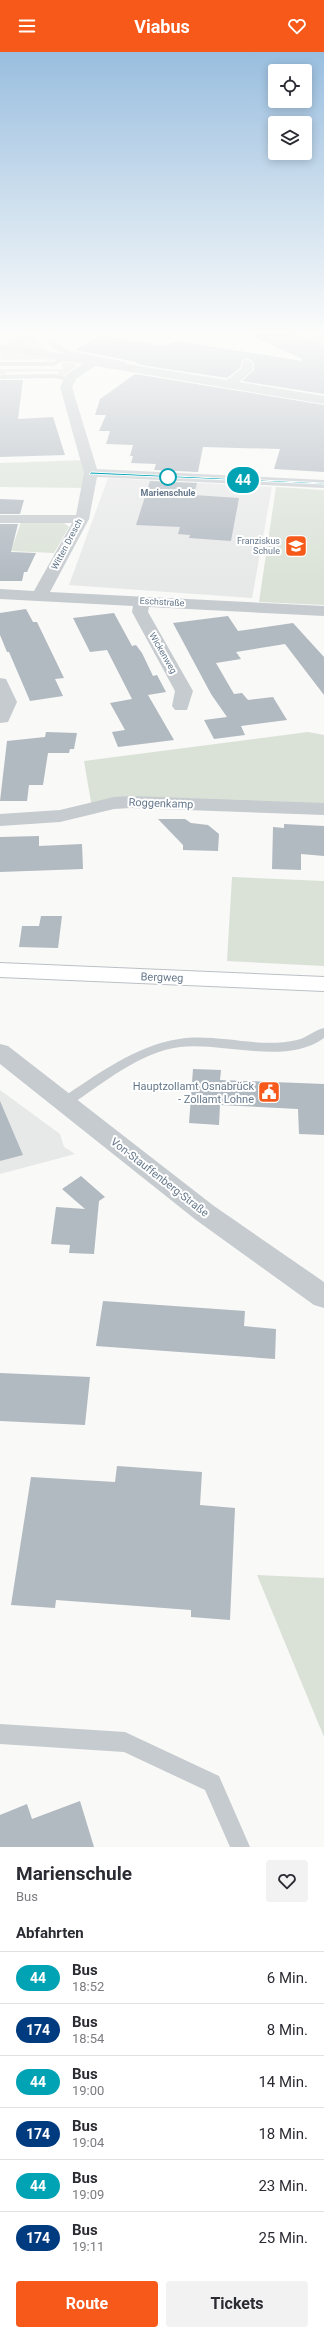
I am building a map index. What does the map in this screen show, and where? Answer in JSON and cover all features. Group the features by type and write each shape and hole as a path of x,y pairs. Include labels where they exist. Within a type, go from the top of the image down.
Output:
{"main road":[{"name":"Bergweg","path":"0,970 324,984"}],"street":[{"name":"Witten Dresch","path":"40,595 82,519 91,473 74,416"},
{"path":"91,473 324,484"},
{"path":"0,518 82,519"},
{"name":"Eschstraße","path":"0,594 320,611"},
{"name":"Wickenweg","path":"141,601 140,612 184,690 181,706"},
{"path":"320,611 324,627"},
{"path":"0,683 8,702 2,718"},
{"name":"Roggenkamp","path":"0,820 60,816 114,803 131,802 324,809"},
{"name":"Von-Stauffenberg-Straße","path":"0,1052 204,1213 324,1297"}],"lane":[{"path":"65,1102 149,1051 180,1043 295,1046 318,1039 324,1032"},
{"path":"0,1734 125,1742 212,1783 240,1847"}],"shaded area":[{"path":"87,460 89,488 0,487 0,463"},
{"name":"Marienschule","path":"108,478 272,487 252,598 69,585"},
{"name":"Franziskus Schule","path":"276,487 324,490 324,605 259,602"},
{"path":"21,522 64,523 69,527 54,553 11,551"},
{"path":"308,732 324,735 324,809 131,802 92,808 84,761"},
{"path":"232,877 324,881 324,966 227,961"},
{"path":"0,1090 60,1134 64,1147 75,1154 0,1174"},
{"path":"257,1575 324,1578 324,1737"}],"building":[{"path":"0,416 18,416 18,419 53,417 65,455 0,457"},
{"path":"106,416 324,416 324,472 274,469 280,449 203,447 198,472 154,470 156,464 131,463 133,456 130,456 133,445 106,444 110,431 99,431"},
{"name":"Marienschule","path":"150,481 197,483 194,495 239,498 231,541 189,538 190,535 178,534 180,527 136,525"},
{"path":"0,499 24,500 20,514 0,514"},
{"path":"0,524 18,524 11,552 36,553 27,572 24,572 22,581 0,581"},
{"path":"26,609 33,622 37,622 64,678 55,679 63,696 30,701 9,652 7,652 0,635 0,613"},
{"path":"114,613 132,646 136,645 142,653 153,676 157,675 166,692 148,695 174,740 118,747 112,732 125,730 110,703 132,699 107,650 90,652 73,618"},
{"path":"228,616 238,631 293,623 324,657 324,695 285,644 236,652 241,659 216,663 234,694 242,693 248,700 273,697 287,720 241,726 245,735 214,739 204,720 227,717 211,694 173,623"},
{"path":"46,732 77,733 74,749 70,749 69,753 48,753 43,785 29,785 27,801 0,801 7,741 45,737"},
{"path":"158,819 185,819 191,823 208,825 219,834 218,851 183,850 183,845"},
{"path":"284,824 324,826 324,856 301,854 301,870 272,869 273,827 284,828"},
{"path":"39,836 39,846 82,844 83,869 0,872 0,837"},
{"path":"41,916 62,916 58,948 19,947 22,926 39,926"},
{"path":"193,1069 221,1070 220,1080 324,1084 324,1135 299,1134 298,1109 220,1105 219,1125 189,1123"},
{"path":"0,1101 23,1155 0,1161"},
{"path":"81,1176 105,1197 99,1201 94,1254 69,1253 70,1245 51,1244 56,1207 85,1209 62,1189"},
{"path":"103,1301 245,1311 244,1326 276,1329 275,1359 96,1346"},
{"path":"0,1373 90,1377 85,1425 0,1421"},
{"path":"117,1466 202,1472 200,1505 235,1508 230,1620 191,1617 191,1610 56,1600 55,1608 11,1605 31,1477 115,1482"},
{"path":"80,1801 94,1847 0,1847 0,1815 27,1804 32,1819"}],"bus line":[{"name":"44","path":"91,473 324,484"}],"place":[{"name":"Marienschule","path":"168,477"},
{"name":"Franziskus Schule","path":"296,546"},
{"name":"Hauptzollamt Osnabrück - Zollamt Lohne","path":"269,1092"}]}
